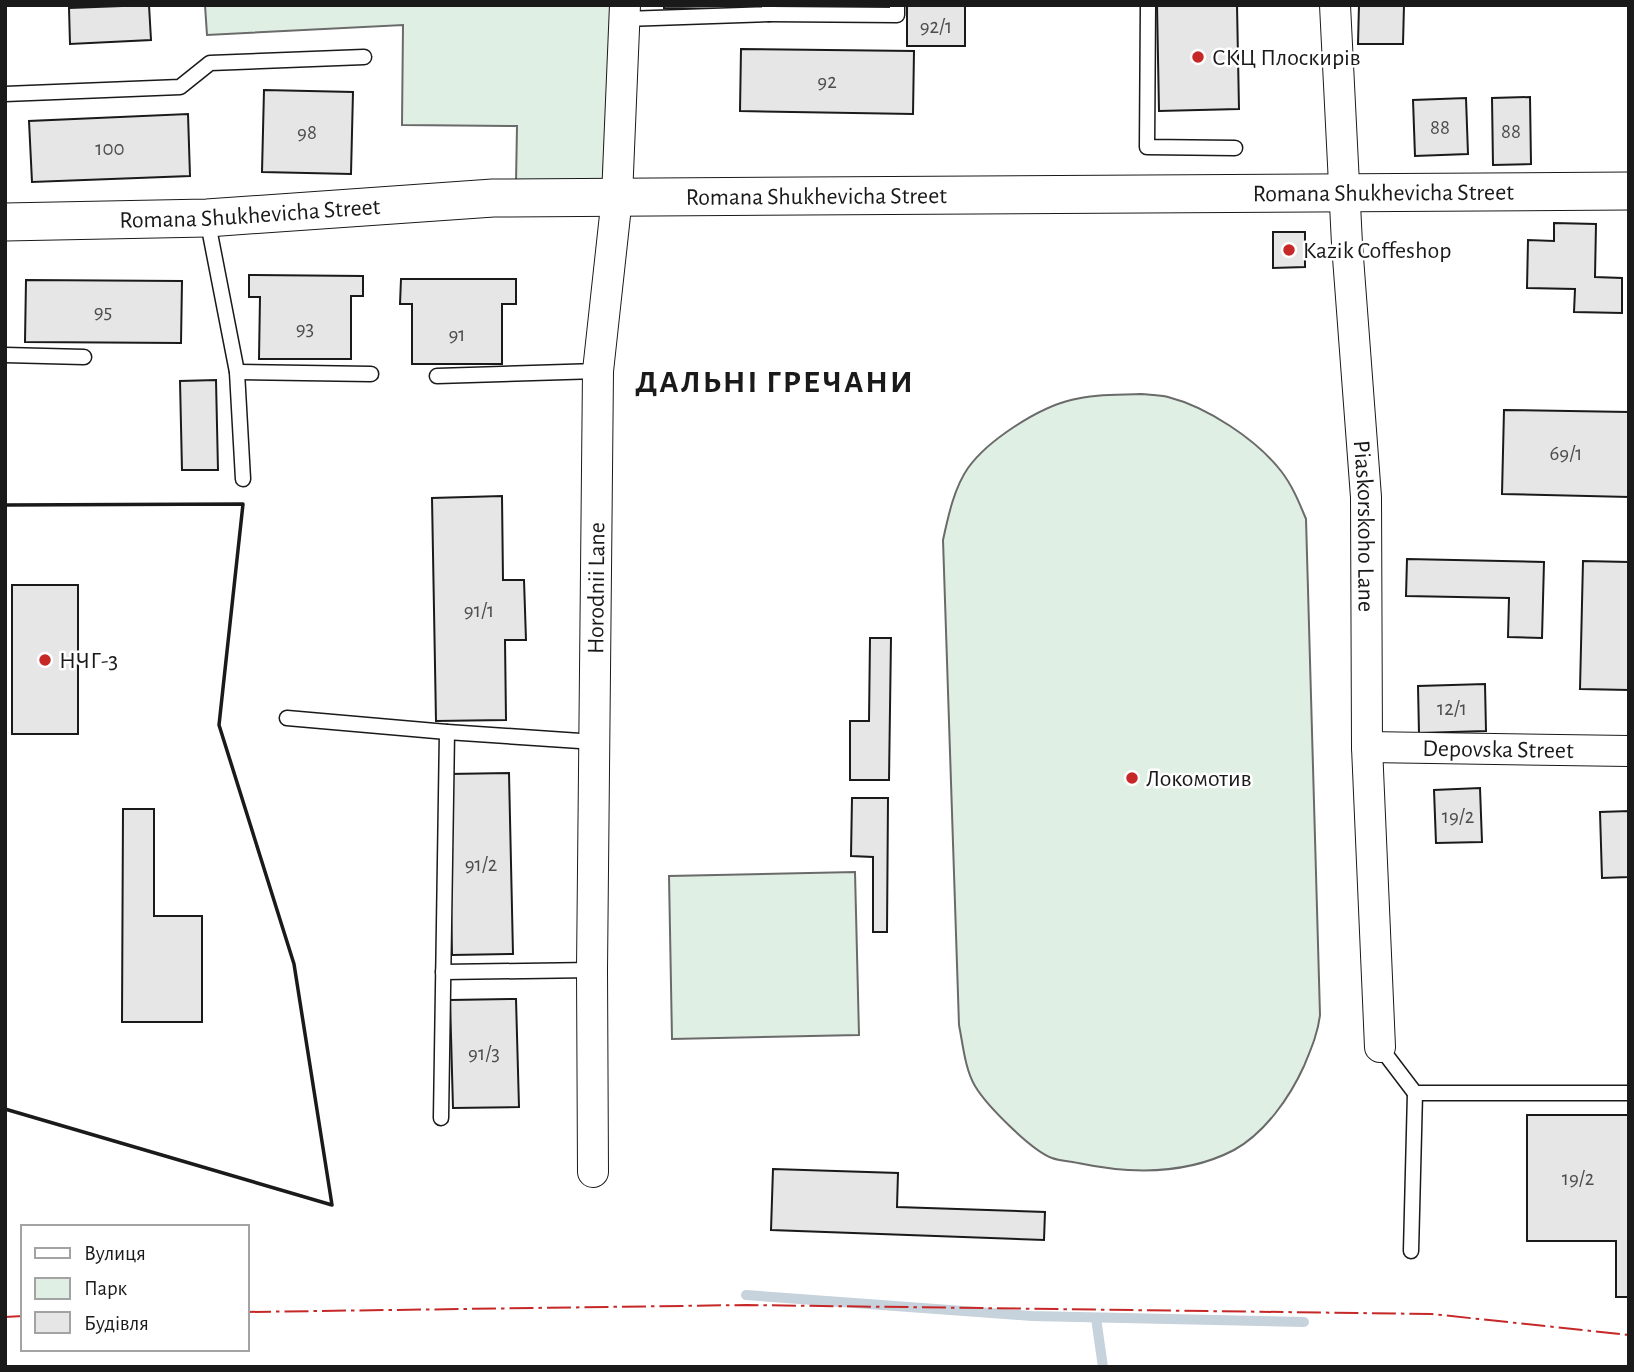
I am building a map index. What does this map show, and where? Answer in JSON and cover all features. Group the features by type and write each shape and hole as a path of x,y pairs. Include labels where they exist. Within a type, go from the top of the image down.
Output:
{"street":[{"name":"Piaskorskoho Lane","path":"1335,5 1344,193 1366,497 1367,747 1380,1047"},
{"name":"Horodnii Lane","path":"593,1172 592,970 598,371 617,197 625,12"},
{"name":"Romana Shukhevicha Street","path":"5,222 207,218 493,198 1629,191"},
{"name":"Depovska Street","path":"1367,747 1629,751"}],"lane":[{"path":"625,12 769,10 897,15 897,5"},
{"path":"1148,5 1147,147 1235,148"},
{"path":"5,94 180,87 210,63 364,57"},
{"path":"207,218 237,372 243,479"},
{"path":"5,355 84,357"},
{"path":"437,376 598,371"},
{"path":"237,372 371,374"},
{"path":"287,718 595,742"},
{"path":"441,1118 447,732"},
{"path":"443,972 592,970"},
{"path":"1380,1047 1415,1093 1411,1251"},
{"path":"1415,1093 1629,1093"}],"green space":[{"path":"205,5 611,5 603,183 516,183 517,126 402,125 403,25 207,35"},
{"name":"Локомотив","path":"1141,394 1165,396 1199,408 1245,436 1281,471 1306,519 1320,1015 1314,1041 1298,1078 1284,1102 1256,1134 1234,1150 1216,1158 1157,1170 1098,1167 1052,1158 1022,1137 999,1115 981,1095 969,1072 959,1025 943,540 952,503 963,476 977,457 1001,436 1044,410 1071,400"},
{"path":"855,872 859,1035 672,1039 669,876"}],"building":[{"path":"149,5 151,40 70,44 69,8"},
{"path":"664,5 730,5 730,9 664,8"},
{"path":"907,5 965,5 965,46 907,46"},
{"name":"СКЦ Плоскирів","path":"1157,5 1237,5 1239,109 1159,111"},
{"path":"1359,5 1404,5 1403,44 1358,44"},
{"path":"741,49 914,51 913,114 740,111"},
{"path":"264,90 353,92 351,174 262,172"},
{"path":"1530,97 1531,164 1493,165 1492,98"},
{"path":"1466,98 1468,154 1415,156 1413,100"},
{"path":"188,114 190,176 32,182 29,121"},
{"path":"1554,223 1596,224 1595,277 1622,278 1622,313 1574,312 1575,289 1527,288 1528,240 1554,241"},
{"path":"1273,232 1305,232 1305,267 1273,268"},
{"path":"249,275 363,276 363,296 351,296 351,359 259,359 260,297 249,297"},
{"path":"401,279 516,279 516,304 502,304 502,364 412,364 412,304 400,304"},
{"path":"26,280 182,281 181,343 25,342"},
{"path":"216,380 218,470 182,470 180,381"},
{"path":"1504,410 1629,412 1629,497 1502,494"},
{"path":"502,496 503,580 524,580 526,640 505,640 506,720 436,721 432,498"},
{"path":"1407,559 1544,562 1542,638 1508,637 1509,598 1406,596"},
{"path":"1583,561 1629,562 1629,690 1580,689"},
{"name":"НЧГ-3","path":"12,585 78,585 78,734 12,734"},
{"path":"870,638 891,638 889,780 850,780 850,721 869,721"},
{"path":"1485,684 1486,731 1419,733 1418,686"},
{"path":"509,773 513,954 452,955 448,774"},
{"path":"1480,788 1482,842 1436,843 1434,790"},
{"path":"852,798 888,798 887,932 873,932 873,857 851,856"},
{"path":"123,809 154,809 154,916 202,916 202,1022 122,1022"},
{"path":"1629,811 1629,877 1602,878 1600,812"},
{"path":"516,999 519,1107 453,1108 450,1000"},
{"path":"1527,1115 1629,1115 1629,1297 1616,1297 1616,1241 1527,1241"},
{"path":"773,1169 898,1173 897,1207 1045,1212 1044,1240 771,1230"}],"waterway":[{"path":"746,1295 1032,1316 1304,1322"},
{"path":"1096,1318 1103,1367"}],"wall":[{"path":"5,505 243,504 219,725 294,964 332,1205 5,1109"}],"power":[{"path":"248,1312 747,1305 1432,1314 1629,1335"},
{"path":"5,1317 21,1316"}],"place":[{"name":"СКЦ Плоскирів","path":"1198,57"},
{"name":"Kazik Coffeshop","path":"1289,250"},
{"name":"НЧГ-3","path":"45,660"},
{"name":"Локомотив","path":"1132,778"}],"district":[{"name":"ДАЛЬНІ ГРЕЧАНИ","path":"775,381"}]}
